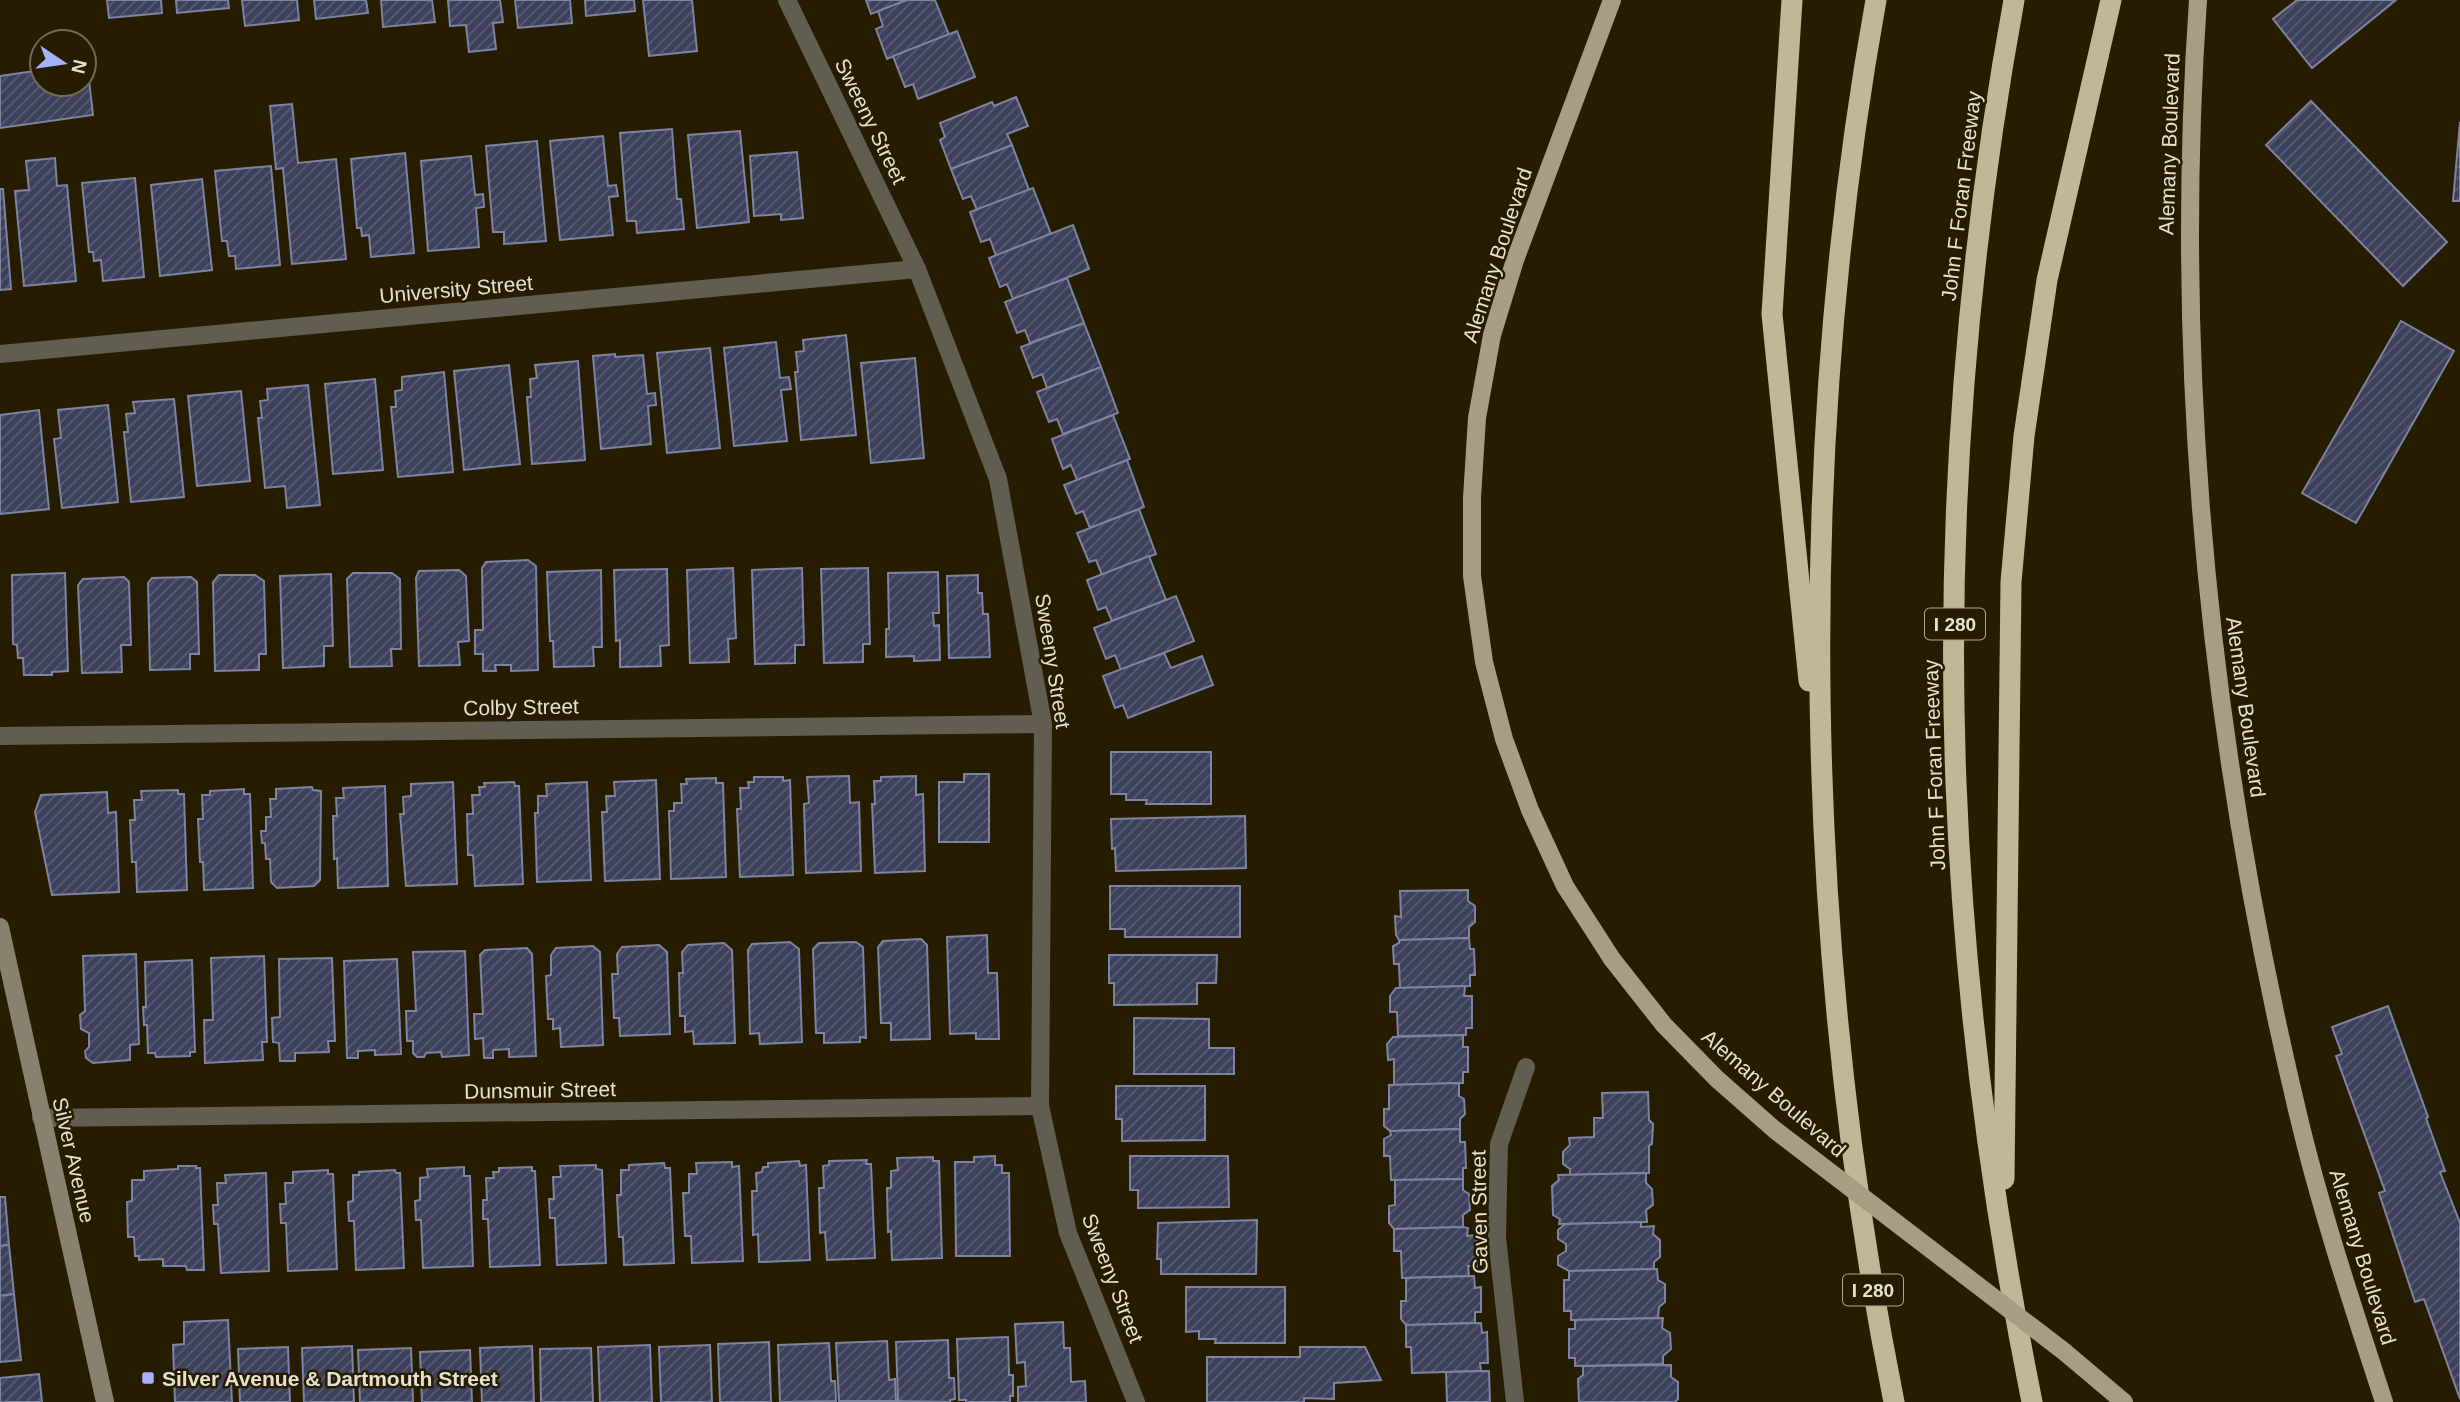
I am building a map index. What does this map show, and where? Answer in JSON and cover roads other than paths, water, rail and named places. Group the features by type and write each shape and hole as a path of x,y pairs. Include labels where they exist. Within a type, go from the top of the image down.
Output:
{"highway":[{"path":"1792,0 1772,314 1824,831"},
{"name":"I 280","path":"1876,0 1845,208 1829,390 1821,577 1824,831 1829,920 1855,1177 1870,1276 1894,1402"},
{"name":"John F Foran Freeway","path":"2014,0 1990,150 1973,293 1957,506 1956,783 1978,1063 2003,1248 2032,1402"},
{"path":"2003,1248 2012,569 2024,436 2047,280 2111,0"}],"main road":[{"name":"Alemany Boulevard","path":"1612,0 1515,260 1492,335 1477,418 1472,498 1472,576 1484,662 1504,739 1530,810 1565,886 1612,959 1664,1025 1717,1079 1756,1113 2066,1353 2124,1402"},
{"name":"Alemany Boulevard","path":"2198,0 2189,236 2194,415 2207,588 2229,766 2260,945 2299,1118 2345,1283 2384,1402"},
{"name":"Silver Avenue","path":"0,930 105,1402"}],"street":[{"name":"Sweeny Street","path":"787,0 917,269 998,479 1043,724 1040,1106 1068,1233 1136,1402"},
{"name":"University Street","path":"0,354 917,269"},
{"name":"Colby Street","path":"0,736 1043,724"},
{"name":"Gaven Street","path":"1515,1402 1497,1237 1499,1144 1526,1067"},
{"name":"Dunsmuir Street","path":"41,1118 1040,1106"}],"place":[{"name":"Silver Avenue & Dartmouth Street","path":"148,1378"}]}
